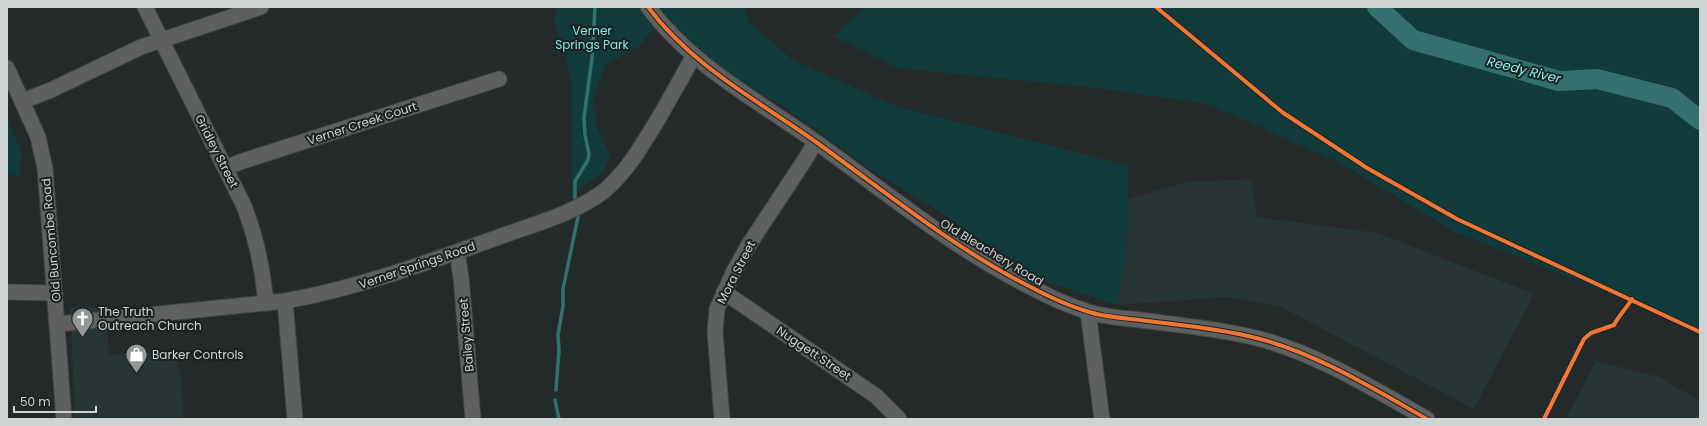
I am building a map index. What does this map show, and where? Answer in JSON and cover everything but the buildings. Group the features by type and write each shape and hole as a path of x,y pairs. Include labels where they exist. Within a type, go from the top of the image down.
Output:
{"street":[{"name":"Gridley Street","path":"145,7 244,206 255,237 262,267 266,303"},
{"path":"22,101 51,90 141,47 261,7"},
{"name":"Old Bleachery Road","path":"648,7 673,37 716,74 816,142 935,229 979,258 1047,296 1088,312 1226,332 1253,337 1289,348 1322,362 1427,419"},
{"name":"Verner Springs Road","path":"58,324 285,301 351,287 457,252 577,207 604,190 623,170 641,147 694,55"},
{"name":"Old Buncombe Road","path":"7,68 38,137 45,168 64,419"},
{"name":"Verner Creek Court","path":"225,168 499,79"},
{"name":"Mora Street","path":"722,419 715,322 717,309 724,292 748,246 816,142"},
{"name":"Bailey Street","path":"457,252 461,278 473,419"},
{"path":"7,292 55,293"},
{"name":"Nuggett Street","path":"724,292 876,396 899,419"},
{"path":"285,301 295,419"},
{"path":"1088,312 1102,419"}],"shaded area":[{"path":"1251,179 1257,217 1378,233 1534,294 1474,409 1281,307 1229,297 1117,305 1126,257 1128,199 1186,182"},
{"path":"70,307 106,308 109,354 176,353 182,385 183,419 75,419"},
{"path":"1596,361 1659,377 1700,401 1700,419 1566,419"}],"green space":[{"name":"Verner Springs Park","path":"557,7 638,7 654,29 638,47 607,64 594,93 595,124 611,157 602,173 572,195 571,80 564,51 554,24"},
{"path":"659,7 745,7 747,21 793,60 896,106 1129,166 1126,257 1117,305 1035,278 954,221 870,169 784,107 694,55"},
{"path":"864,7 1700,7 1700,329 1455,232 1340,163 1208,104 1096,88 898,68 834,36"},
{"path":"7,119 22,152 19,175 7,175"}],"waterway":[{"path":"575,199 575,181 588,160 589,154 585,135 584,118 592,58 595,7"},
{"name":"Reedy River","path":"1377,7 1413,40 1559,81 1597,79 1672,98 1700,120"},
{"path":"556,390 559,350 558,335 563,306 563,289 579,212"},
{"path":"555,400 559,419"}],"cycle path":[{"path":"648,7 665,28 685,47 726,81 816,142 941,233 994,267 1021,282 1061,302 1099,315 1224,331 1275,343 1320,361 1364,383 1427,419"},
{"path":"1156,7 1282,112 1367,168 1457,219 1700,332"},
{"path":"1544,419 1584,339 1591,333 1614,325 1632,299"}],"place":[{"name":"The Truth Outreach Church","path":"82,338"},
{"name":"Barker Controls","path":"136,374"}]}
